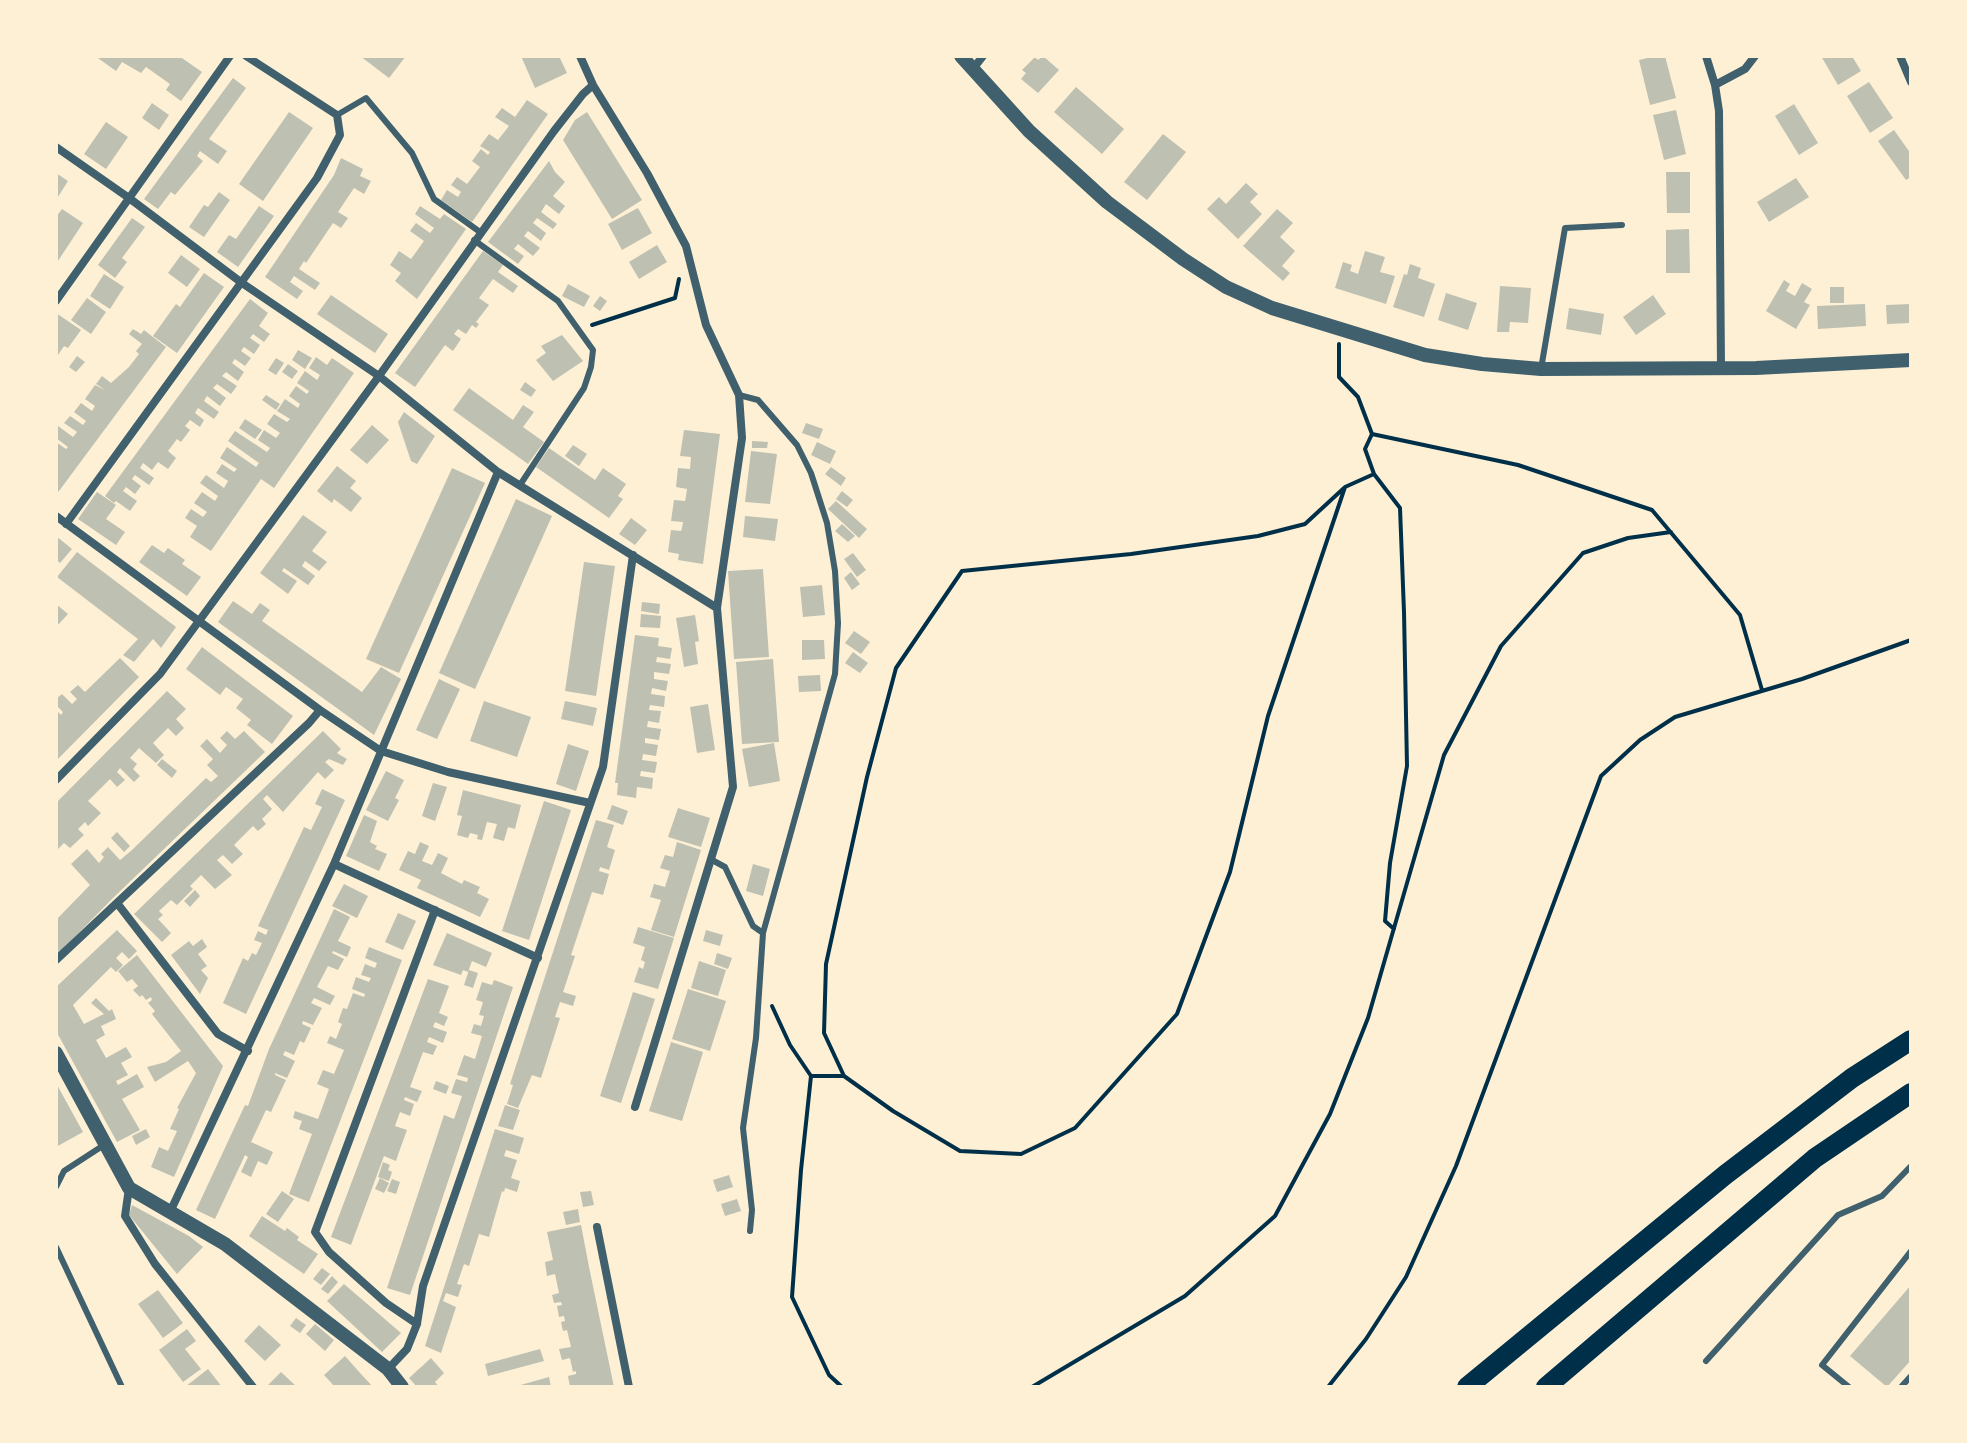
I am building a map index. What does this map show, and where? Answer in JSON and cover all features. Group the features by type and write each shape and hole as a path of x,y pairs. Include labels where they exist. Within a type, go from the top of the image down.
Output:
{"highway":[{"path":"1467,1387 1725,1175 1852,1078 1911,1040"},
{"path":"1546,1387 1815,1158 1911,1093"}],"street":[{"path":"56,301 230,56"},
{"path":"66,524 317,178 340,135 337,115 246,56"},
{"path":"580,56 593,85 647,173 686,246 706,325 739,395 742,438 717,608 733,787 635,1107"},
{"path":"961,56 1020,122 1107,202 1226,287 1272,308 1425,355 1541,369 1721,369 1911,360"},
{"path":"972,70 983,56"},
{"path":"1706,56 1719,111 1721,369"},
{"path":"1715,85 1745,69 1755,56"},
{"path":"1900,56 1911,82"},
{"path":"56,780 160,674 554,131 593,85"},
{"path":"56,147 242,283 379,376 498,472 717,608"},
{"path":"170,1212 334,864 498,472"},
{"path":"56,516 199,623 381,751 448,772 590,803"},
{"path":"388,1369 407,1349 417,1324 423,1286 603,767 633,555"},
{"path":"56,960 320,710"},
{"path":"334,864 538,958"},
{"path":"117,903 218,1034 248,1051"},
{"path":"417,1324 386,1303 329,1252 315,1232 435,910"},
{"path":"56,1053 129,1188 225,1244 388,1369 402,1387"},
{"path":"129,1188 125,1216 155,1264 253,1387"},
{"path":"597,1227 629,1387"}],"lane":[{"path":"337,115 366,98 412,153 434,199 558,301 593,350 584,388 520,485"},
{"path":"1541,369 1565,228 1622,225"},
{"path":"739,395 758,400 797,445 811,473 827,523 835,571 838,623 835,674 763,933 756,1038 743,1128 752,1210 750,1231"},
{"path":"712,860 725,867 753,926 763,933"},
{"path":"56,1187 64,1171 104,1145"},
{"path":"1706,1361 1838,1215 1882,1196 1911,1166"},
{"path":"56,1247 122,1387"},
{"path":"1849,1387 1822,1365 1911,1251"},
{"path":"1901,1387 1911,1376"}],"path":[{"path":"580,329 675,298 686,246"},
{"path":"1339,329 1339,377 1358,397 1372,434 1365,449 1374,474 1400,508 1407,766 1390,863 1385,921 1394,929"},
{"path":"1372,434 1518,465 1652,510 1740,615 1762,690"},
{"path":"1345,487 1268,716 1230,872 1177,1014 1075,1128 1021,1154 960,1151 893,1111 844,1076 824,1033 826,964 867,777 896,668 962,571 1131,554 1258,536 1305,524 1345,487 1374,474"},
{"path":"1032,1387 1185,1296 1275,1216 1330,1114 1368,1018 1444,755 1501,646 1583,553 1628,538 1671,532"},
{"path":"1328,1387 1366,1339 1406,1277 1456,1166 1601,776 1640,740 1675,717 1802,679 1911,640"},
{"path":"760,979 790,1045 811,1076 792,1297 829,1375 842,1387"},
{"path":"811,1076 844,1076"}],"building":[{"path":"95,56 179,56 202,72 181,101 166,90 170,84 146,67 141,73 122,62 116,71"},
{"path":"360,56 406,56 389,78"},
{"path":"521,56 559,56 567,73 535,88"},
{"path":"1043,56 1059,70 1038,93 1021,79 1026,73 1022,70 1035,57 1038,60"},
{"path":"1665,56 1676,98 1650,105 1639,60"},
{"path":"1821,56 1852,56 1861,71 1838,85"},
{"path":"233,78 246,88 209,139 227,151 218,164 200,151 197,156 203,161 175,195 171,192 158,209 144,199"},
{"path":"1869,82 1893,118 1870,133 1847,96"},
{"path":"1076,87 1124,129 1102,154 1054,112"},
{"path":"527,100 548,114 472,222 441,200 447,190 458,197 461,192 451,185 457,177 467,184 480,167 472,161 481,149 488,155 490,152 480,146 489,134 498,140 509,126 495,117 502,108 515,117"},
{"path":"152,103 169,115 159,130 142,118"},
{"path":"1794,104 1818,143 1799,155 1775,116"},
{"path":"1676,110 1686,154 1664,160 1653,115"},
{"path":"289,112 313,128 263,201 239,184"},
{"path":"587,112 642,200 612,219 563,140 575,120"},
{"path":"106,122 128,137 106,169 84,154"},
{"path":"1894,130 1911,154 1911,177 1906,180 1878,141"},
{"path":"1163,134 1186,152 1147,200 1124,182"},
{"path":"341,158 363,169 360,176 371,181 364,194 354,188 338,212 348,218 341,228 333,223 299,269 320,283 315,290 294,276 290,282 303,291 297,299 265,277 334,175"},
{"path":"549,161 565,182 553,196 565,206 559,214 546,204 541,212 557,224 553,229 537,218 533,223 546,233 541,241 528,231 524,236 540,248 533,256 518,244 514,249 524,256 518,264 488,242"},
{"path":"1666,172 1690,172 1690,213 1667,213"},
{"path":"56,173 68,181 56,200"},
{"path":"1796,178 1809,197 1769,222 1757,202"},
{"path":"1246,183 1258,194 1250,202 1262,214 1238,239 1207,209 1219,197 1226,204"},
{"path":"219,192 230,200 204,237 189,227 204,205 208,207"},
{"path":"259,206 274,216 238,267 217,252 229,235 236,239"},
{"path":"420,206 440,219 444,214 466,229 417,299 395,281 401,273 390,265 399,251 411,259 424,241 410,231 416,223 430,233 434,228 415,214"},
{"path":"638,208 652,233 622,250 608,224"},
{"path":"62,209 83,223 56,264 56,217"},
{"path":"1277,209 1293,223 1280,237 1295,251 1282,266 1290,273 1283,281 1243,246"},
{"path":"132,218 145,227 122,258 127,262 115,278 98,265"},
{"path":"1689,229 1690,273 1666,273 1666,230"},
{"path":"657,245 667,262 639,279 629,262"},
{"path":"483,251 503,265 498,272 518,286 513,293 493,279 479,298 489,305 476,322 479,324 476,328 472,325 466,334 458,329 454,334 461,339 453,351 445,345 415,387 395,373"},
{"path":"1365,251 1385,257 1380,272 1395,276 1386,304 1335,288 1343,262 1352,265 1350,271 1358,274"},
{"path":"181,255 200,269 187,287 168,273"},
{"path":"1410,264 1421,268 1418,278 1435,284 1424,317 1393,307"},
{"path":"204,273 224,287 177,353 153,336 176,304 180,307"},
{"path":"104,274 124,287 110,309 90,296"},
{"path":"1784,280 1790,284 1786,291 1795,296 1802,283 1812,289 1804,302 1810,305 1796,329 1766,311"},
{"path":"568,284 590,296 584,307 562,296"},
{"path":"1500,286 1531,288 1528,323 1510,322 1509,332 1497,332"},
{"path":"1830,287 1844,287 1844,303 1830,303"},
{"path":"1446,293 1477,303 1468,330 1438,320"},
{"path":"331,295 388,334 375,353 317,314"},
{"path":"1653,295 1666,314 1636,335 1623,317"},
{"path":"600,296 607,301 600,311 593,306"},
{"path":"87,298 106,312 91,334 71,320"},
{"path":"250,299 268,313 259,326 270,334 264,342 253,334 250,338 260,345 254,354 244,347 241,351 251,358 245,366 235,359 232,363 244,372 238,381 226,372 222,376 237,386 231,394 217,384 213,388 226,398 220,406 207,396 204,401 219,412 214,419 198,408 195,413 204,420 200,427 190,420 185,426 190,430 181,442 177,439 168,451 176,458 168,469 158,462 152,470 143,463 140,468 154,478 149,485 135,475 132,479 141,486 135,494 126,487 123,491 137,501 130,511 116,501 114,503 105,496"},
{"path":"1865,304 1866,326 1818,329 1817,306"},
{"path":"1911,304 1911,323 1887,324 1886,305"},
{"path":"1569,308 1604,314 1601,335 1566,329"},
{"path":"56,313 81,330 56,358"},
{"path":"133,329 141,334 144,330 166,347 56,495 56,442 66,449 68,447 56,438 56,429 58,426 73,437 77,432 64,423 70,416 83,425 86,421 74,412 81,403 92,411 95,406 85,399 95,385 105,390 96,384 102,376 111,383 129,367 142,344 129,334"},
{"path":"562,335 583,361 553,381 536,360 546,353 541,346"},
{"path":"298,350 312,358 305,369 292,360"},
{"path":"77,356 85,362 76,372 69,367"},
{"path":"316,357 327,365 332,358 354,373 274,488 261,479 211,551 190,537 197,526 185,518 191,509 203,517 207,512 194,503 202,492 215,501 218,496 200,483 206,475 224,488 228,481 216,473 222,464 234,472 237,469 220,458 227,447 256,467 259,463 228,441 235,431 267,452 270,448 258,440 264,430 276,438 280,433 267,424 274,414 287,422 290,419 277,411 285,399 298,408 300,404 289,396 296,386 307,394 309,391 297,383 305,371 317,380 320,375 309,368"},
{"path":"276,358 284,363 276,375 268,370"},
{"path":"288,364 298,371 292,379 282,372"},
{"path":"525,382 536,390 531,397 520,390"},
{"path":"469,388 513,420 523,405 534,412 523,427 544,442 528,464 453,410"},
{"path":"266,395 280,404 276,410 262,400"},
{"path":"404,412 435,436 417,464 411,461 398,422"},
{"path":"245,419 262,430 255,439 239,428"},
{"path":"806,423 823,429 819,439 802,433"},
{"path":"372,425 389,440 367,464 350,450"},
{"path":"684,430 720,434 703,564 678,560 679,554 668,552 671,530 681,531 683,522 671,521 674,500 685,501 687,489 676,487 678,468 690,469 691,457 680,456"},
{"path":"752,441 768,442 767,448 752,448"},
{"path":"817,442 836,451 830,464 811,455"},
{"path":"573,445 587,454 579,466 565,456"},
{"path":"549,448 595,480 603,468 626,484 618,496 623,499 609,518 536,467"},
{"path":"751,451 777,454 770,504 745,502"},
{"path":"337,466 356,481 350,488 362,498 351,512 317,491"},
{"path":"831,467 846,478 841,486 825,474"},
{"path":"452,468 485,483 399,673 366,659"},
{"path":"842,491 853,500 847,507 836,499"},
{"path":"97,492 116,505 106,519 125,532 116,545 78,519"},
{"path":"516,499 552,516 475,689 439,673"},
{"path":"836,501 867,529 859,538 828,509"},
{"path":"303,515 327,532 312,551 327,562 319,571 305,561 302,566 315,576 308,585 284,568 282,571 297,581 288,594 260,573"},
{"path":"745,516 778,519 775,541 743,537"},
{"path":"631,518 647,530 635,545 619,534"},
{"path":"842,524 855,536 848,542 835,531"},
{"path":"56,536 72,549 60,563 56,560"},
{"path":"152,545 164,553 168,548 185,560 182,564 201,577 187,596 139,562"},
{"path":"77,552 176,627 161,648 153,639 134,662 123,655 138,639 57,577"},
{"path":"853,553 866,570 857,577 844,559"},
{"path":"584,562 615,566 596,696 565,691"},
{"path":"763,569 769,657 734,659 728,571"},
{"path":"851,572 860,584 852,590 844,578"},
{"path":"822,585 825,615 803,617 800,587"},
{"path":"233,601 252,614 260,603 270,610 262,621 362,692 381,667 401,679 374,735 218,622"},
{"path":"642,602 660,604 659,614 641,611"},
{"path":"56,604 68,614 56,627"},
{"path":"641,614 661,616 660,628 640,627"},
{"path":"695,615 699,641 695,642 698,664 684,667 676,618"},
{"path":"854,631 870,642 861,654 845,643"},
{"path":"635,635 659,638 658,646 672,648 670,659 657,657 656,662 671,664 669,674 654,672 654,679 668,681 666,691 652,688 651,694 665,696 664,707 650,705 649,710 661,711 659,723 648,721 647,727 661,729 659,740 645,738 645,743 658,745 656,756 643,754 642,760 657,762 655,773 641,771 640,776 653,778 652,789 637,787 636,798 617,795 618,783 615,783"},
{"path":"802,640 824,640 825,659 802,660"},
{"path":"202,647 293,716 272,744 247,725 251,720 236,708 243,699 226,687 220,695 186,669"},
{"path":"853,652 868,663 860,673 845,663"},
{"path":"120,658 139,677 56,761 56,710 61,715 63,712 56,705 56,699 62,694 72,704 77,699 70,692 78,685 85,692"},
{"path":"773,659 779,742 742,744 736,662"},
{"path":"820,675 821,691 799,692 798,676"},
{"path":"439,679 460,689 437,739 416,730"},
{"path":"167,691 186,709 176,719 184,728 176,736 168,728 153,743 164,755 156,763 139,748 130,758 137,764 133,769 140,776 134,782 120,768 117,772 125,780 117,787 110,779 88,801 101,813 88,826 85,822 78,829 84,835 70,848 64,843 56,851 56,803"},
{"path":"484,701 531,717 517,757 470,741"},
{"path":"565,701 597,708 593,726 561,719"},
{"path":"708,704 715,750 697,753 690,707"},
{"path":"227,731 235,739 244,731 265,752 56,956 56,920 90,885 71,864 87,849 99,863 104,857 101,854 108,847 120,860 132,850 206,778 211,782 218,776 207,765 213,759 200,746 207,739 220,753 227,745 220,738"},
{"path":"323,731 341,749 337,753 347,759 343,765 329,759 325,762 334,770 325,779 318,772 283,812 267,795 263,799 272,809 262,819 266,824 258,831 253,826 234,845 243,854 232,864 223,855 217,860 232,875 215,889 201,875 190,886 193,889 177,905 171,900 159,911 163,915 158,919 171,933 162,942 134,914"},
{"path":"774,743 780,781 749,787 742,749"},
{"path":"568,744 589,751 576,791 556,784"},
{"path":"162,759 177,771 172,778 157,765"},
{"path":"386,771 404,780 395,798 399,800 388,821 366,810"},
{"path":"433,783 447,787 435,821 422,816"},
{"path":"322,789 345,800 246,1014 223,1003 243,958 248,961 252,953 256,955 262,943 254,940 258,931 266,935 268,930 258,926 304,827 311,830 322,807 315,804"},
{"path":"463,790 521,805 515,829 508,827 504,841 493,838 497,824 487,822 482,840 470,833 468,838 457,835 462,816 457,815"},
{"path":"544,801 571,810 529,940 502,931"},
{"path":"612,805 628,811 623,825 607,819"},
{"path":"678,808 710,818 701,847 668,837"},
{"path":"364,815 377,821 370,842 377,846 375,849 387,854 379,871 346,856"},
{"path":"596,820 614,825 607,847 615,850 609,870 600,867 599,871 609,874 603,895 592,892 571,955 575,956 563,992 576,996 573,1006 560,1002 555,1017 560,1018 541,1078 532,1075 518,1108 507,1104 513,1085 510,1084"},
{"path":"117,832 130,846 124,852 111,838"},
{"path":"420,842 429,846 422,861 432,865 438,853 448,858 441,873 462,884 464,880 480,887 477,893 489,899 480,917 417,888 421,880 399,870 408,851 415,854"},
{"path":"677,842 701,850 674,937 651,930 661,900 650,897 654,884 665,887 670,871 660,868 665,855 673,857"},
{"path":"753,864 770,869 763,896 746,891"},
{"path":"344,884 368,896 357,918 332,906"},
{"path":"195,890 200,896 190,907 184,901"},
{"path":"334,909 350,917 338,941 351,947 347,957 333,951 344,959 338,970 328,966 317,987 335,996 330,1005 314,998 311,1003 322,1008 313,1025 303,1021 302,1024 311,1028 304,1043 300,1041 294,1055 285,1051 283,1055 295,1061 287,1078 275,1073 286,1080 271,1112 266,1110 251,1142 273,1152 267,1165 258,1161 251,1177 241,1172 248,1157 245,1155 215,1219 196,1210 245,1105 248,1106 269,1049"},
{"path":"398,913 416,921 403,950 385,942"},
{"path":"638,927 674,938 658,989 634,982 639,967 643,969 645,962 641,960 645,947 633,943"},
{"path":"117,930 137,951 129,959 122,952 116,958 123,965 116,972 111,967 73,1005 84,1024 104,1014 91,1003 96,998 109,1011 112,1009 116,1019 101,1026 105,1035 96,1040 106,1058 126,1047 132,1057 121,1063 128,1075 116,1081 118,1085 137,1074 144,1087 122,1099 140,1130 117,1142 56,1031 56,987"},
{"path":"706,930 723,935 720,946 703,941"},
{"path":"447,933 492,953 486,967 472,961 468,972 463,970 461,975 433,965"},
{"path":"202,939 207,947 198,954 207,966 201,970 208,978 200,994 171,955 189,941 193,946"},
{"path":"369,947 402,960 309,1202 289,1194 312,1134 299,1129 302,1121 293,1118 295,1111 318,1119 329,1089 317,1084 323,1070 334,1074 344,1050 327,1043 330,1036 336,1039 342,1024 338,1022 343,1008 347,1009 353,993 364,997 365,994 352,989 356,977 369,982 371,978 361,975 365,964 375,968 377,963 365,958"},
{"path":"717,953 732,958 728,969 714,964"},
{"path":"137,955 223,1066 174,1177 151,1167 159,1147 168,1151 177,1131 170,1129 177,1108 196,1073 188,1061 155,1082 147,1067 166,1062 181,1051 152,1014 155,1011 148,1003 151,997 146,1000 142,995 140,997 133,990 138,986 132,979 127,982 118,971"},
{"path":"699,961 726,970 718,996 691,988"},
{"path":"469,970 478,973 473,988 464,985"},
{"path":"428,979 449,986 439,1013 448,1017 444,1026 435,1022 433,1027 447,1032 443,1043 429,1037 427,1042 437,1046 433,1055 423,1052 410,1087 422,1091 417,1102 405,1097 404,1100 414,1104 410,1116 400,1112 395,1126 407,1130 396,1161 384,1156 351,1245 331,1237"},
{"path":"494,980 513,987 410,1295 387,1288 444,1115 454,1119 462,1096 451,1093 456,1079 467,1082 468,1078 457,1075 464,1055 475,1059 482,1036 471,1033 474,1024 481,1026 484,1016 479,1015 483,1002 476,1000 482,982 492,985"},
{"path":"688,989 726,1001 710,1051 672,1039"},
{"path":"633,992 655,999 621,1103 600,1096"},
{"path":"671,1042 703,1052 682,1121 649,1111"},
{"path":"436,1081 449,1086 446,1094 433,1089"},
{"path":"56,1083 83,1132 56,1147"},
{"path":"505,1105 520,1110 513,1130 498,1126"},
{"path":"146,1129 150,1137 136,1145 132,1136"},
{"path":"495,1129 524,1138 519,1154 506,1150 504,1156 517,1160 511,1178 520,1181 517,1192 505,1188 502,1191 489,1237 479,1234 469,1266 464,1264 457,1284 462,1285 458,1297 446,1293 443,1301 456,1307 441,1353 425,1346"},
{"path":"383,1162 390,1165 388,1170 392,1172 389,1181 378,1177"},
{"path":"729,1175 733,1187 717,1192 713,1180"},
{"path":"380,1178 389,1183 384,1193 375,1189"},
{"path":"392,1179 400,1182 396,1194 387,1191"},
{"path":"282,1191 294,1199 278,1222 266,1214"},
{"path":"591,1191 594,1205 583,1207 580,1192"},
{"path":"737,1199 741,1211 725,1216 721,1204"},
{"path":"132,1205 203,1247 177,1274 129,1215"},
{"path":"578,1209 580,1222 566,1225 563,1212"},
{"path":"262,1216 285,1231 287,1228 299,1237 297,1240 318,1254 304,1274 249,1236"},
{"path":"581,1225 614,1387 570,1387 568,1376 576,1374 576,1371 573,1372 570,1358 562,1360 559,1349 571,1347 567,1330 563,1331 561,1322 565,1321 564,1316 559,1317 557,1306 562,1305 561,1302 554,1303 552,1295 559,1293 555,1274 547,1276 545,1262 553,1260 547,1232"},
{"path":"322,1268 330,1274 321,1285 313,1279"},
{"path":"332,1276 338,1282 328,1294 321,1289"},
{"path":"344,1284 401,1333 382,1352 327,1301"},
{"path":"1911,1285 1911,1360 1887,1387 1850,1356"},
{"path":"158,1290 183,1323 163,1338 138,1304"},
{"path":"296,1318 306,1325 300,1333 290,1326"},
{"path":"315,1324 334,1340 325,1351 306,1334"},
{"path":"259,1325 281,1345 265,1361 244,1341"},
{"path":"187,1329 196,1341 185,1349 201,1369 183,1382 159,1350"},
{"path":"540,1349 544,1361 488,1376 485,1364"},
{"path":"345,1356 373,1387 335,1387 324,1375"},
{"path":"431,1358 444,1373 435,1382 439,1387 417,1387 409,1378"},
{"path":"208,1369 222,1387 185,1387"},
{"path":"281,1372 297,1387 266,1387"},
{"path":"549,1377 551,1387 517,1387 517,1386"}]}
